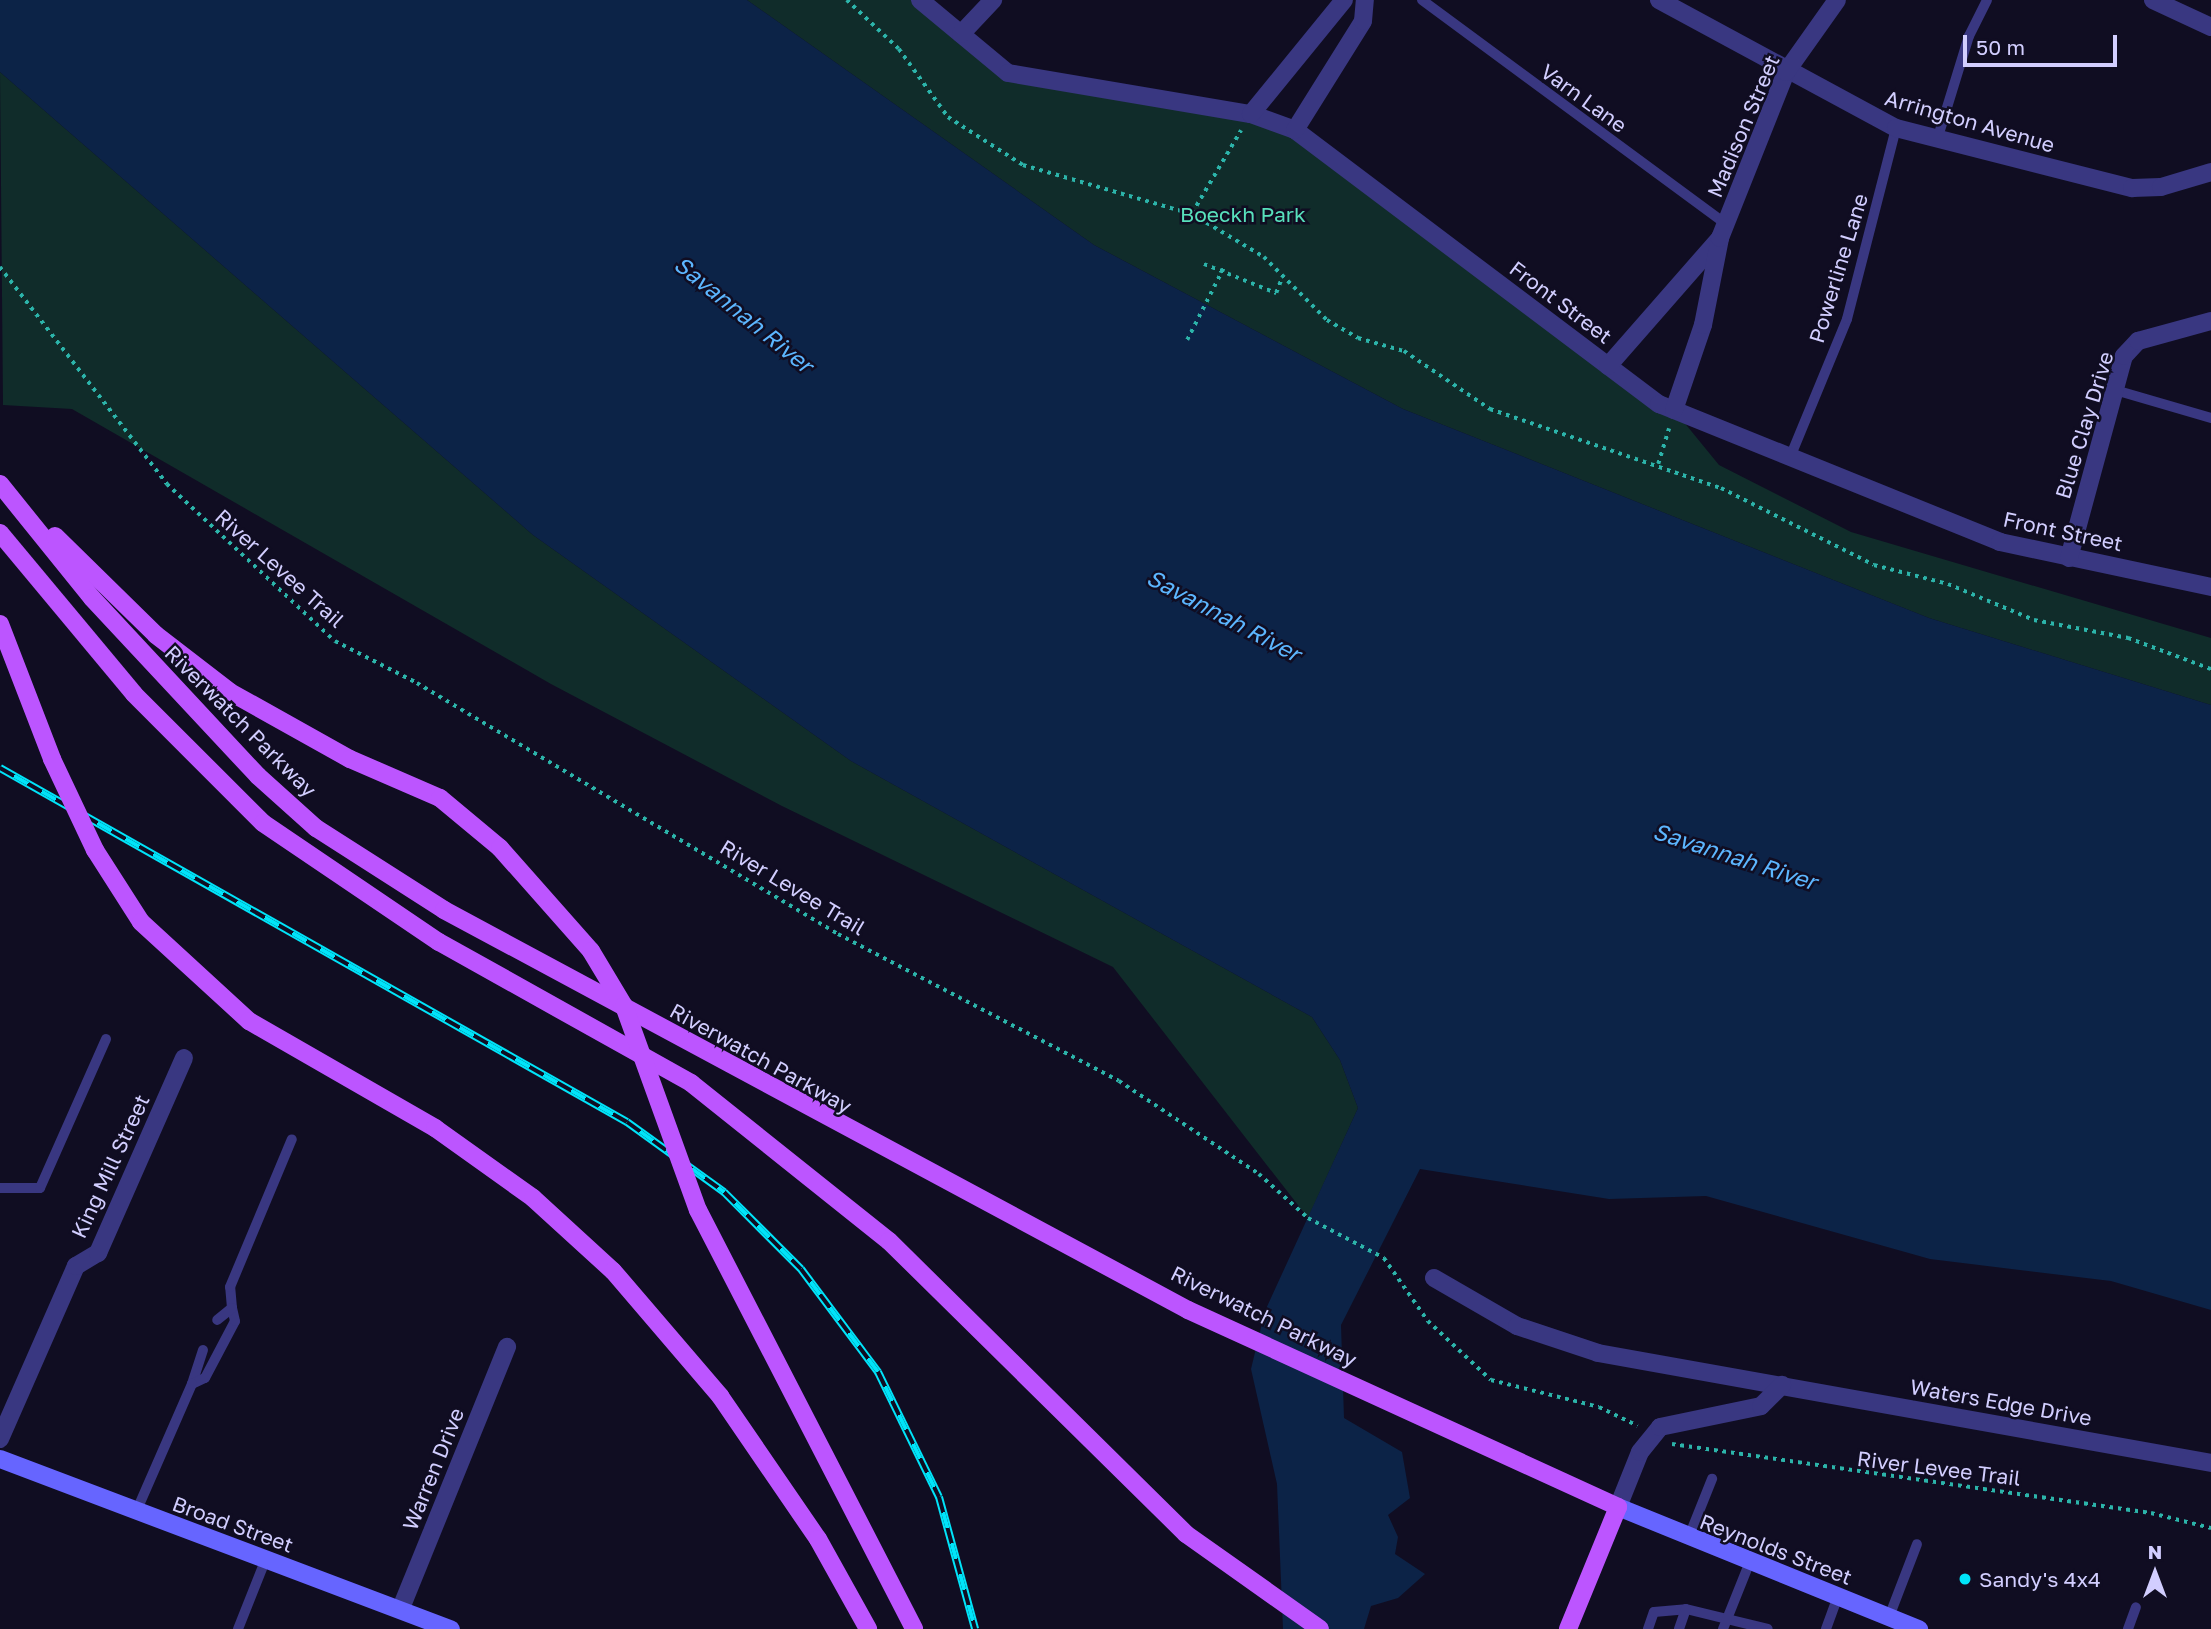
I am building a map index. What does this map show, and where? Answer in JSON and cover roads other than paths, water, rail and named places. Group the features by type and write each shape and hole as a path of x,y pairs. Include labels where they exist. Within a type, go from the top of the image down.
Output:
{"main road":[{"path":"0,483 156,635 230,692 350,759 440,798 500,848 591,951 624,1006 698,1210 914,1629"},
{"name":"Riverwatch Parkway","path":"0,483 201,720 316,828 444,910 1188,1310 1483,1442 1618,1507"},
{"path":"0,533 134,694 263,823 439,942 691,1083 889,1241 1186,1534 1320,1629"},
{"path":"0,624 52,759 95,850 141,922 248,1021 435,1128 533,1198 674,1335 818,1539 868,1629"},
{"name":"Broad Street","path":"0,1459 451,1629"},
{"path":"1568,1629 1618,1507"},
{"name":"Reynolds Street","path":"1618,1507 1749,1564 1919,1629"}],"street":[{"name":"Front Street","path":"920,0 1008,73 1251,114 1295,130 1608,366 1674,410 1791,455 1979,535 2069,558 2211,587"},
{"path":"961,34 993,0"},
{"path":"1251,114 1344,0"},
{"path":"1295,130 1363,21 1365,0"},
{"name":"Arrington Avenue","path":"1659,0 1786,72 1896,128 2132,188 2161,187 2211,172"},
{"name":"Madison Street","path":"1674,410 1703,325 1723,231 1786,72 1837,0"},
{"path":"2153,0 2211,27"},
{"name":"Madison Street","path":"1608,366 1723,231"},
{"name":"Blue Clay Drive","path":"2069,558 2124,356 2138,341 2211,321"},
{"name":"King Mill Street","path":"0,1439 76,1266 98,1253 184,1058"},
{"name":"Waters Edge Drive","path":"1434,1278 1554,1342 2211,1463"},
{"name":"Warren Drive","path":"401,1608 507,1347"},
{"path":"1618,1507 1640,1452 1660,1427 1761,1406 1782,1385"}],"lane":[{"name":"Varn Lane","path":"1422,0 1723,231"},
{"path":"1937,140 1969,36 1987,0"},
{"name":"Powerline Lane","path":"1791,455 1847,319 1896,128"},
{"path":"2115,390 2211,418"},
{"path":"0,1188 40,1188 106,1040"},
{"path":"192,1384 205,1378 235,1321 230,1287 292,1139"},
{"path":"217,1320 232,1308"},
{"path":"135,1512 192,1384 203,1350"},
{"path":"1688,1539 1712,1479"},
{"path":"1889,1618 1917,1544"},
{"path":"238,1629 265,1561"},
{"path":"1723,1629 1749,1564"},
{"path":"1826,1629 1837,1598"},
{"path":"2128,1629 2136,1607"},
{"path":"1679,1629 1686,1609"},
{"path":"1648,1629 1654,1612 1686,1609 1728,1615 1768,1629"}],"water":[{"name":"Savannah River","path":"0,0 747,0 1094,245 1403,409 1929,618 2211,705 2211,1310 2111,1281 1930,1259 1706,1196 1609,1199 1420,1169 1341,1325 1344,1418 1402,1452 1410,1498 1388,1515 1398,1537 1395,1554 1425,1574 1398,1598 1371,1606 1364,1629 1283,1629 1277,1484 1251,1369 1265,1311 1358,1108 1340,1060 1312,1017 851,761 533,535 0,72"}],"railway":[{"path":"0,768 627,1122 724,1192 801,1269 878,1372 939,1497 975,1629"}],"place":[{"name":"Sandy's 4x4","path":"1965,1579"}],"park label":[{"name":"Boeckh Park","path":"1243,214"}]}
